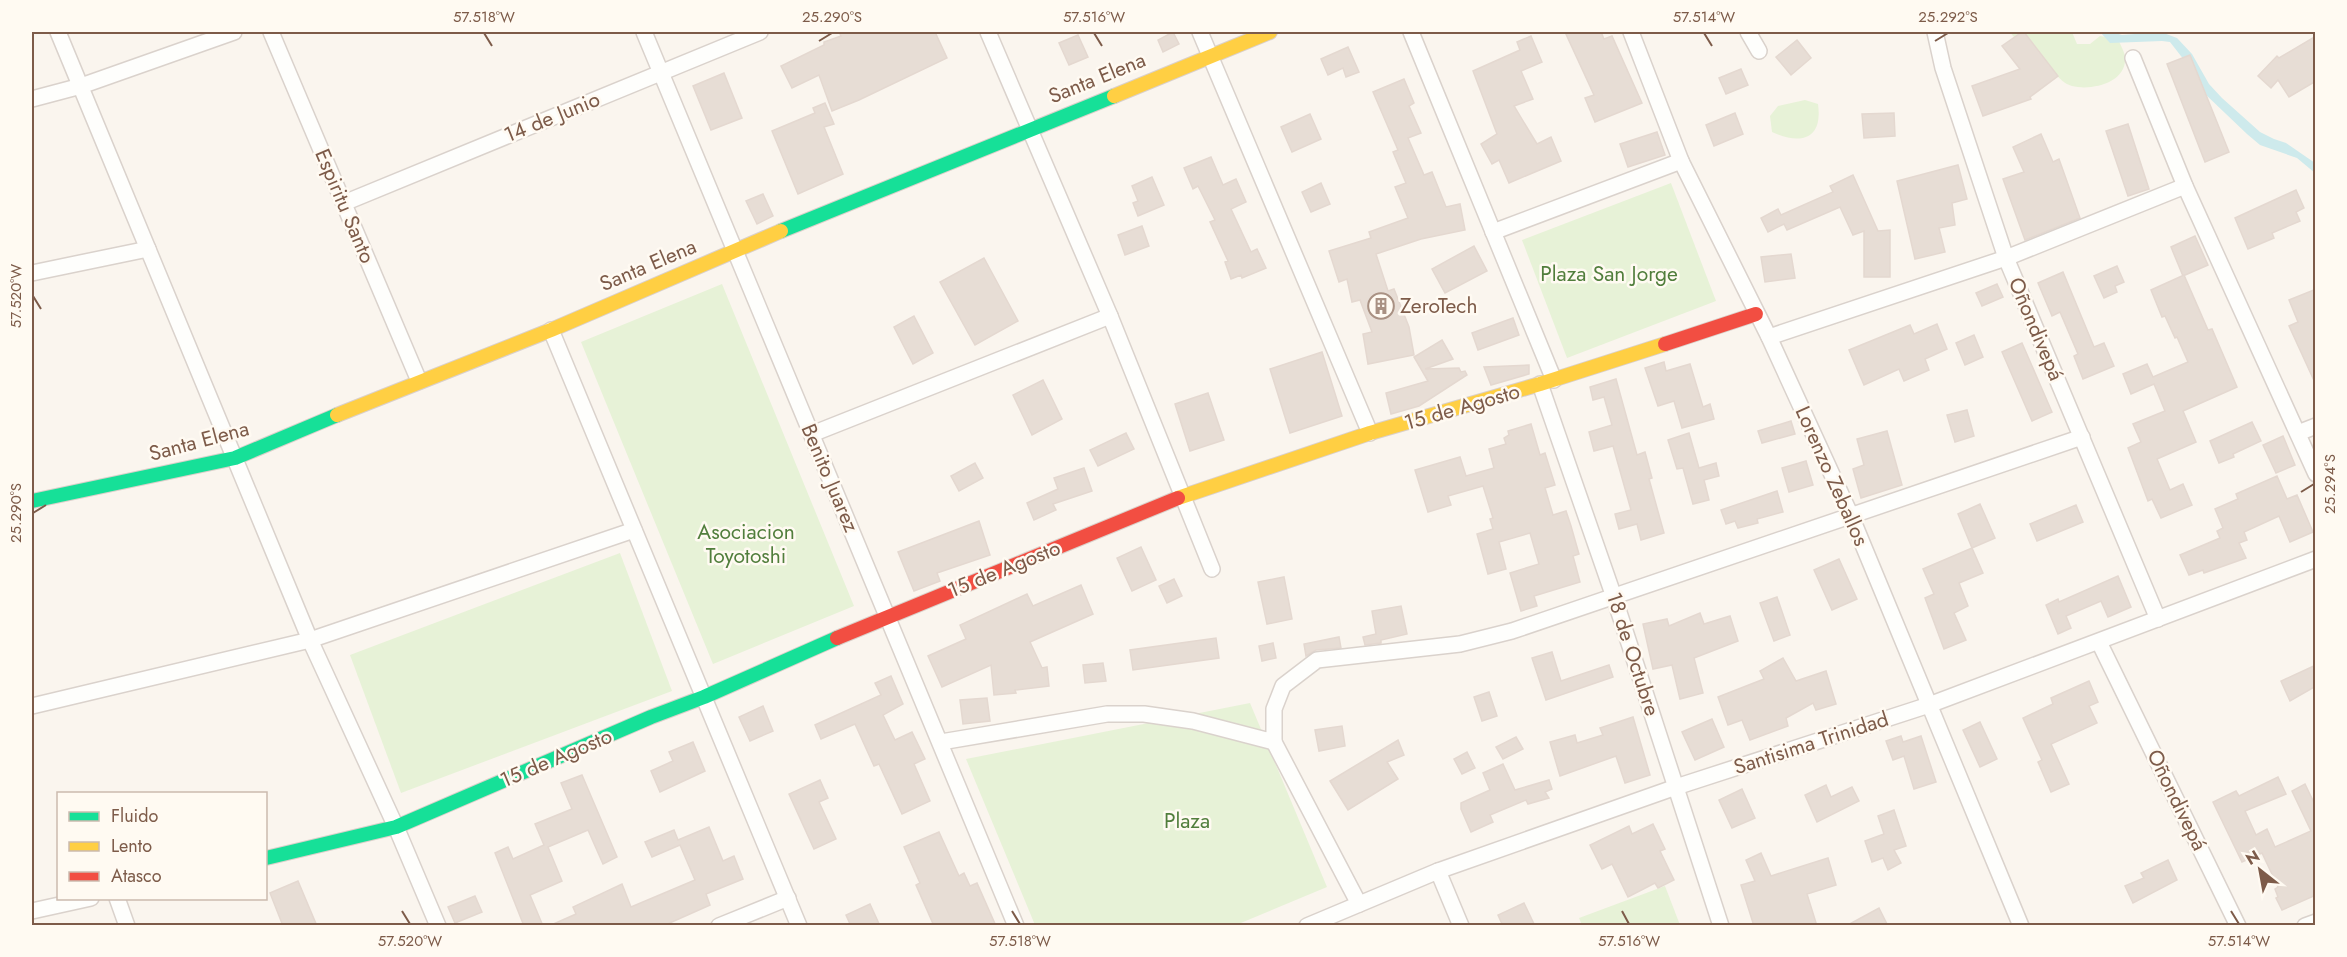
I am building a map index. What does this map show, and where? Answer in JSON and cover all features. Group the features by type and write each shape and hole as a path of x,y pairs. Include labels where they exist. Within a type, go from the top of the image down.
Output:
{"street":[{"path":"57,32 310,640 396,827 438,926"},
{"path":"32,99 81,86 234,32"},
{"name":"Espiritu Santo","path":"271,32 419,381"},
{"name":"Benito Juarez","path":"644,32 1016,926"},
{"name":"14 de Junio","path":"344,203 760,32"},
{"path":"988,32 1110,316 1212,569"},
{"path":"1200,32 1370,433"},
{"name":"Santa Elena","path":"32,501 235,458 419,381 551,330 735,250 1029,128 1270,32"},
{"name":"18 de Octubre","path":"1411,32 1493,232 1547,382 1614,597 1722,926"},
{"name":"Lorenzo Zeballos","path":"1631,32 1681,161 1769,338 1851,516 2016,924"},
{"path":"1748,32 1759,51"},
{"name":"Oñondivepá","path":"1935,32 1943,68 2006,258 2158,619"},
{"path":"2133,58 2185,186 2316,474"},
{"path":"1493,232 1681,161"},
{"path":"1769,338 2006,258 2185,186"},
{"path":"32,273 148,249"},
{"name":"15 de Agosto","path":"267,858 396,827 651,717 704,697 887,616 1183,496 1370,433 1547,382 1756,314"},
{"path":"812,434 1110,316"},
{"path":"551,330 799,926"},
{"path":"2298,433 2316,426"},
{"path":"1359,904 1274,742 1274,709 1283,686 1317,660 1460,644 1512,631 2082,437"},
{"path":"32,706 310,640 634,530"},
{"name":"Santisima Trinidad","path":"1307,926 1438,872 1676,787 1929,705 2316,559"},
{"name":"Oñondivepá","path":"2099,642 2238,926"},
{"path":"941,742 1107,714 1144,714 1193,721 1274,742"},
{"path":"1438,872 1461,926"},
{"path":"718,926 788,898"},
{"path":"32,911 82,900"},
{"path":"118,900 127,926"},
{"path":"2305,926 2316,922"}],"green space":[{"path":"2010,32 2072,32 2077,44 2090,44 2100,36 2118,39 2125,56 2124,65 2121,73 2107,83 2089,87 2072,86 2062,81 2042,59"},
{"path":"1805,100 1818,104 1819,116 1813,132 1800,138 1792,138 1772,132 1770,116 1778,106"},
{"name":"Plaza San Jorge","path":"1671,183 1716,301 1567,358 1522,240"},
{"name":"Asociacion Toyotoshi","path":"722,284 854,606 713,664 581,342"},
{"path":"620,553 672,691 401,793 350,655"},
{"name":"Plaza","path":"1250,703 1327,887 1236,925 1035,925 966,759"},
{"path":"1665,886 1680,925 1582,925 1579,918"}],"water":[{"path":"2100,32 2122,35 2161,32 2177,38 2192,54 2209,84 2222,98 2260,132 2286,143 2315,163 2315,173 2297,158 2260,145 2247,134 2204,93 2195,74 2170,42 2110,43"}],"building":[{"path":"839,32 935,32 947,58 832,111 819,75 792,88 781,66 824,45 824,42 841,36"},
{"path":"1173,32 1179,44 1163,52 1158,40"},
{"path":"1565,32 1601,32 1604,39 1612,36 1642,103 1595,122 1585,98 1594,95"},
{"path":"2022,32 2058,76 2030,97 2031,99 1983,116 1972,86 2020,69 2002,46"},
{"path":"1078,35 1088,57 1069,65 1059,43"},
{"path":"1531,36 1542,62 1521,71 1533,99 1514,106 1537,144 1551,137 1561,161 1509,183 1499,160 1492,164 1481,144 1497,134 1473,71 1520,50 1517,42"},
{"path":"2316,36 2316,81 2289,97 2278,80 2271,88 2258,76 2277,56 2279,58"},
{"path":"1797,40 1811,58 1791,75 1776,57"},
{"path":"1348,47 1359,72 1346,77 1343,68 1328,75 1321,59"},
{"path":"2190,55 2229,152 2205,162 2167,64"},
{"path":"1741,69 1748,85 1726,94 1719,78"},
{"path":"724,73 742,118 711,130 693,86"},
{"path":"1404,79 1414,103 1409,106 1421,133 1408,138 1424,175 1432,172 1446,207 1460,204 1465,230 1421,239 1376,254 1388,291 1394,289 1409,327 1414,355 1368,364 1363,334 1372,332 1360,300 1352,302 1347,279 1339,282 1329,251 1371,238 1369,232 1408,218 1395,187 1406,183 1393,152 1398,150 1373,92"},
{"path":"825,103 834,124 824,127 843,174 798,194 772,131 815,113 813,108"},
{"path":"1735,113 1743,134 1714,146 1706,125"},
{"path":"1894,113 1895,136 1864,138 1862,114"},
{"path":"1310,114 1321,139 1292,152 1281,127"},
{"path":"2128,124 2149,189 2128,196 2106,131"},
{"path":"1657,132 1665,155 1628,167 1620,144"},
{"path":"2041,134 2053,162 2059,159 2080,218 2025,240 2003,179 2024,172 2013,147"},
{"path":"1211,157 1223,185 1236,179 1246,202 1231,209 1251,252 1257,249 1266,268 1242,278 1241,275 1231,279 1225,262 1228,261 1210,222 1215,220 1198,186 1193,189 1184,168"},
{"path":"1958,165 1967,199 1952,203 1955,225 1939,228 1945,252 1915,259 1897,181"},
{"path":"1853,175 1878,231 1890,230 1890,277 1864,277 1864,231 1853,235 1840,207 1787,230 1784,224 1768,232 1761,218 1778,209 1781,215 1833,192 1830,186"},
{"path":"1152,177 1164,205 1138,216 1133,203 1138,201 1132,186"},
{"path":"1321,183 1330,204 1311,212 1302,192"},
{"path":"2296,190 2304,208 2296,212 2300,221 2272,233 2274,238 2248,249 2235,218"},
{"path":"763,194 773,216 757,224 746,201"},
{"path":"1142,226 1149,246 1125,255 1118,235"},
{"path":"2195,236 2208,265 2183,276 2171,247"},
{"path":"1474,246 1487,271 1445,293 1432,269"},
{"path":"1791,254 1795,278 1765,282 1761,257"},
{"path":"984,258 1018,321 975,345 940,282"},
{"path":"2117,266 2124,282 2115,286 2117,292 2104,298 2094,276"},
{"path":"2063,272 2094,347 2104,343 2114,366 2083,379 2074,356 2078,354 2060,312 2052,316 2038,283"},
{"path":"2184,275 2208,330 2212,329 2237,387 2183,411 2196,442 2157,459 2170,490 2183,484 2192,505 2161,518 2152,499 2148,501 2128,448 2141,442 2133,424 2165,411 2154,384 2131,394 2123,374 2147,364 2153,377 2188,362 2165,316 2162,317 2151,290"},
{"path":"1997,284 2003,297 1982,306 1976,293"},
{"path":"2316,289 2316,385 2289,326 2298,322 2289,300"},
{"path":"914,316 933,353 913,364 894,327"},
{"path":"1513,318 1519,335 1478,350 1472,333"},
{"path":"1937,324 1947,349 1925,359 1929,370 1904,381 1899,369 1864,385 1849,350 1910,325 1914,334"},
{"path":"1974,335 1983,357 1965,365 1956,343"},
{"path":"1442,340 1453,359 1425,369 1459,368 1467,375 1419,406 1391,414 1386,393 1428,381 1414,357"},
{"path":"2022,343 2052,412 2032,421 2002,352"},
{"path":"1322,352 1342,416 1290,433 1270,369"},
{"path":"1664,362 1666,371 1690,364 1703,407 1710,404 1714,419 1682,428 1674,401 1658,406 1645,368"},
{"path":"1529,365 1529,374 1491,385 1484,367"},
{"path":"1616,379 1637,455 1645,452 1652,478 1649,479 1664,533 1641,540 1637,524 1619,529 1615,514 1631,510 1613,446 1594,451 1589,432 1612,425 1604,397 1593,400 1590,387"},
{"path":"1043,380 1062,419 1032,435 1013,395"},
{"path":"1208,393 1224,440 1190,451 1175,404"},
{"path":"1967,410 1974,436 1955,442 1947,415"},
{"path":"1791,421 1795,434 1762,443 1758,431"},
{"path":"2252,422 2261,441 2219,463 2210,441"},
{"path":"1531,424 1540,455 1545,453 1555,485 1545,488 1553,515 1566,511 1571,526 1579,554 1573,556 1580,582 1534,596 1537,606 1521,611 1510,573 1539,564 1530,533 1499,542 1506,569 1488,574 1477,534 1493,529 1490,519 1493,518 1483,486 1448,496 1451,505 1428,512 1415,470 1460,457 1466,476 1494,468 1489,449 1506,444 1504,438 1509,435 1508,431"},
{"path":"1887,431 1902,485 1861,498 1853,469 1864,465 1857,439"},
{"path":"1126,433 1134,449 1098,466 1090,450"},
{"path":"1689,433 1699,468 1716,463 1719,476 1704,480 1709,500 1693,504 1683,468 1677,469 1668,440"},
{"path":"2283,436 2295,465 2276,473 2263,445"},
{"path":"1806,461 1813,485 1789,492 1782,468"},
{"path":"975,463 983,478 959,491 951,476"},
{"path":"1084,468 1092,491 1053,504 1056,510 1034,520 1027,503 1058,489 1054,478"},
{"path":"2277,476 2287,499 2297,495 2313,532 2290,542 2279,516 2244,532 2247,540 2239,543 2246,558 2204,573 2203,570 2189,575 2180,555 2220,538 2217,531 2223,528 2215,509 2238,499 2236,494"},
{"path":"1777,491 1783,512 1757,519 1758,523 1738,528 1735,521 1726,524 1721,510"},
{"path":"1980,504 1995,538 1972,548 1958,514"},
{"path":"2076,505 2083,522 2037,541 2030,524"},
{"path":"979,521 990,555 937,573 940,581 914,591 898,552"},
{"path":"1141,547 1156,580 1132,591 1117,558"},
{"path":"1972,548 1983,573 1959,583 1968,606 1954,613 1966,640 1944,649 1925,598 1934,594 1923,569"},
{"path":"1839,559 1857,599 1832,610 1814,570"},
{"path":"2118,576 2131,607 2108,617 2101,601 2066,616 2071,628 2058,634 2046,605 2058,599 2059,602"},
{"path":"1284,577 1292,619 1267,624 1258,582"},
{"path":"1174,579 1182,596 1167,603 1159,586"},
{"path":"1081,585 1093,614 1030,642 1042,668 1047,667 1049,686 994,695 991,665 942,687 928,656 966,639 960,625 1027,594 1033,606"},
{"path":"1777,597 1790,635 1774,641 1760,603"},
{"path":"1401,606 1407,634 1381,640 1381,643 1365,645 1363,637 1376,634 1372,611"},
{"path":"1700,613 1704,624 1730,616 1738,641 1694,658 1703,693 1680,699 1672,665 1653,669 1643,624 1667,619 1669,626"},
{"path":"1339,637 1341,648 1316,650 1306,656 1304,644"},
{"path":"1216,638 1219,658 1133,670 1130,650"},
{"path":"1273,643 1276,658 1262,661 1259,646"},
{"path":"1552,652 1561,681 1609,665 1613,677 1546,700 1532,658"},
{"path":"1783,658 1796,681 1826,671 1836,704 1816,710 1813,703 1786,718 1788,726 1750,740 1742,720 1728,725 1718,697 1764,679 1760,671"},
{"path":"1103,663 1106,681 1085,683 1083,665"},
{"path":"2316,665 2316,686 2290,701 2281,681"},
{"path":"891,676 903,704 883,715 895,740 912,732 925,759 914,764 930,801 902,814 879,764 874,766 855,724 821,739 815,725 881,695 875,683"},
{"path":"2089,681 2098,702 2089,706 2097,723 2051,744 2069,784 2051,792 2038,762 2042,760 2023,718 2053,704 2051,698"},
{"path":"1489,692 1497,716 1482,721 1474,697"},
{"path":"987,698 990,721 963,724 960,700"},
{"path":"763,706 773,731 750,741 739,717"},
{"path":"1633,717 1650,775 1625,783 1616,756 1560,776 1550,742 1575,735 1577,743 1603,735 1600,728"},
{"path":"1712,719 1724,747 1695,760 1682,732"},
{"path":"1980,722 1997,759 1980,767 1963,730"},
{"path":"1342,726 1345,746 1319,751 1315,730"},
{"path":"1901,736 1903,742 1921,736 1936,782 1914,789 1904,756 1893,760 1886,741"},
{"path":"1516,737 1523,749 1503,759 1496,747"},
{"path":"1398,740 1404,755 1387,762 1398,779 1348,810 1330,781"},
{"path":"693,742 705,771 660,792 651,771 673,761 669,752"},
{"path":"1467,752 1475,768 1462,774 1454,759"},
{"path":"1503,764 1515,790 1549,780 1552,789 1545,792 1549,798 1528,804 1526,800 1490,815 1493,822 1471,832 1461,809 1461,803 1490,790 1483,773"},
{"path":"582,775 617,857 603,864 588,830 548,847 562,881 530,895 543,926 524,926 495,853 508,847 513,859 544,845 535,824 572,809 561,783"},
{"path":"2278,777 2286,794 2245,811 2256,835 2267,829 2275,847 2311,831 2292,791 2305,784 2316,807 2316,895 2282,910 2276,898 2278,897 2275,889 2278,887 2262,853 2242,862 2213,802 2236,791 2239,796"},
{"path":"820,780 828,798 819,802 836,839 814,849 789,794"},
{"path":"1826,785 1831,797 1852,787 1859,801 1817,822 1805,795"},
{"path":"1742,789 1755,818 1732,828 1719,800"},
{"path":"1894,810 1906,846 1894,850 1901,863 1888,870 1883,858 1872,862 1865,841 1884,834 1878,816"},
{"path":"1653,824 1665,849 1660,851 1674,880 1658,888 1655,883 1628,897 1612,864 1602,869 1590,845 1629,826 1632,834"},
{"path":"709,827 723,861 734,856 743,879 706,894 710,905 663,926 549,926 576,914 573,907 622,884 631,907 695,880 680,845 652,857 645,842 674,830 678,840"},
{"path":"939,832 959,876 964,873 970,886 977,883 996,926 934,926 916,885 920,883 904,847"},
{"path":"1761,853 1771,876 1828,858 1836,885 1807,894 1817,926 1754,926 1741,885 1755,881 1746,860"},
{"path":"2168,860 2177,880 2133,903 2125,886 2144,878 2141,873"},
{"path":"298,881 317,926 283,926 270,893"},
{"path":"475,896 482,912 455,923 448,907"},
{"path":"1524,903 1535,926 1503,926 1498,915"},
{"path":"870,904 880,926 851,926 846,915"},
{"path":"1879,908 1888,926 1846,926"}],"traffic: fast":[{"path":"781,231 1114,96"},
{"path":"32,501 235,458 337,415"},
{"path":"267,858 396,827 651,717 704,697 837,638"}],"traffic: slow":[{"path":"1114,96 1270,32"},
{"path":"337,415 551,330 781,231"},
{"path":"1178,498 1370,433 1540,384 1665,344"}],"traffic: jam":[{"path":"1665,344 1756,314"},
{"path":"837,638 1178,498"}],"place":[{"name":"ZeroTech","path":"1381,306"}]}
